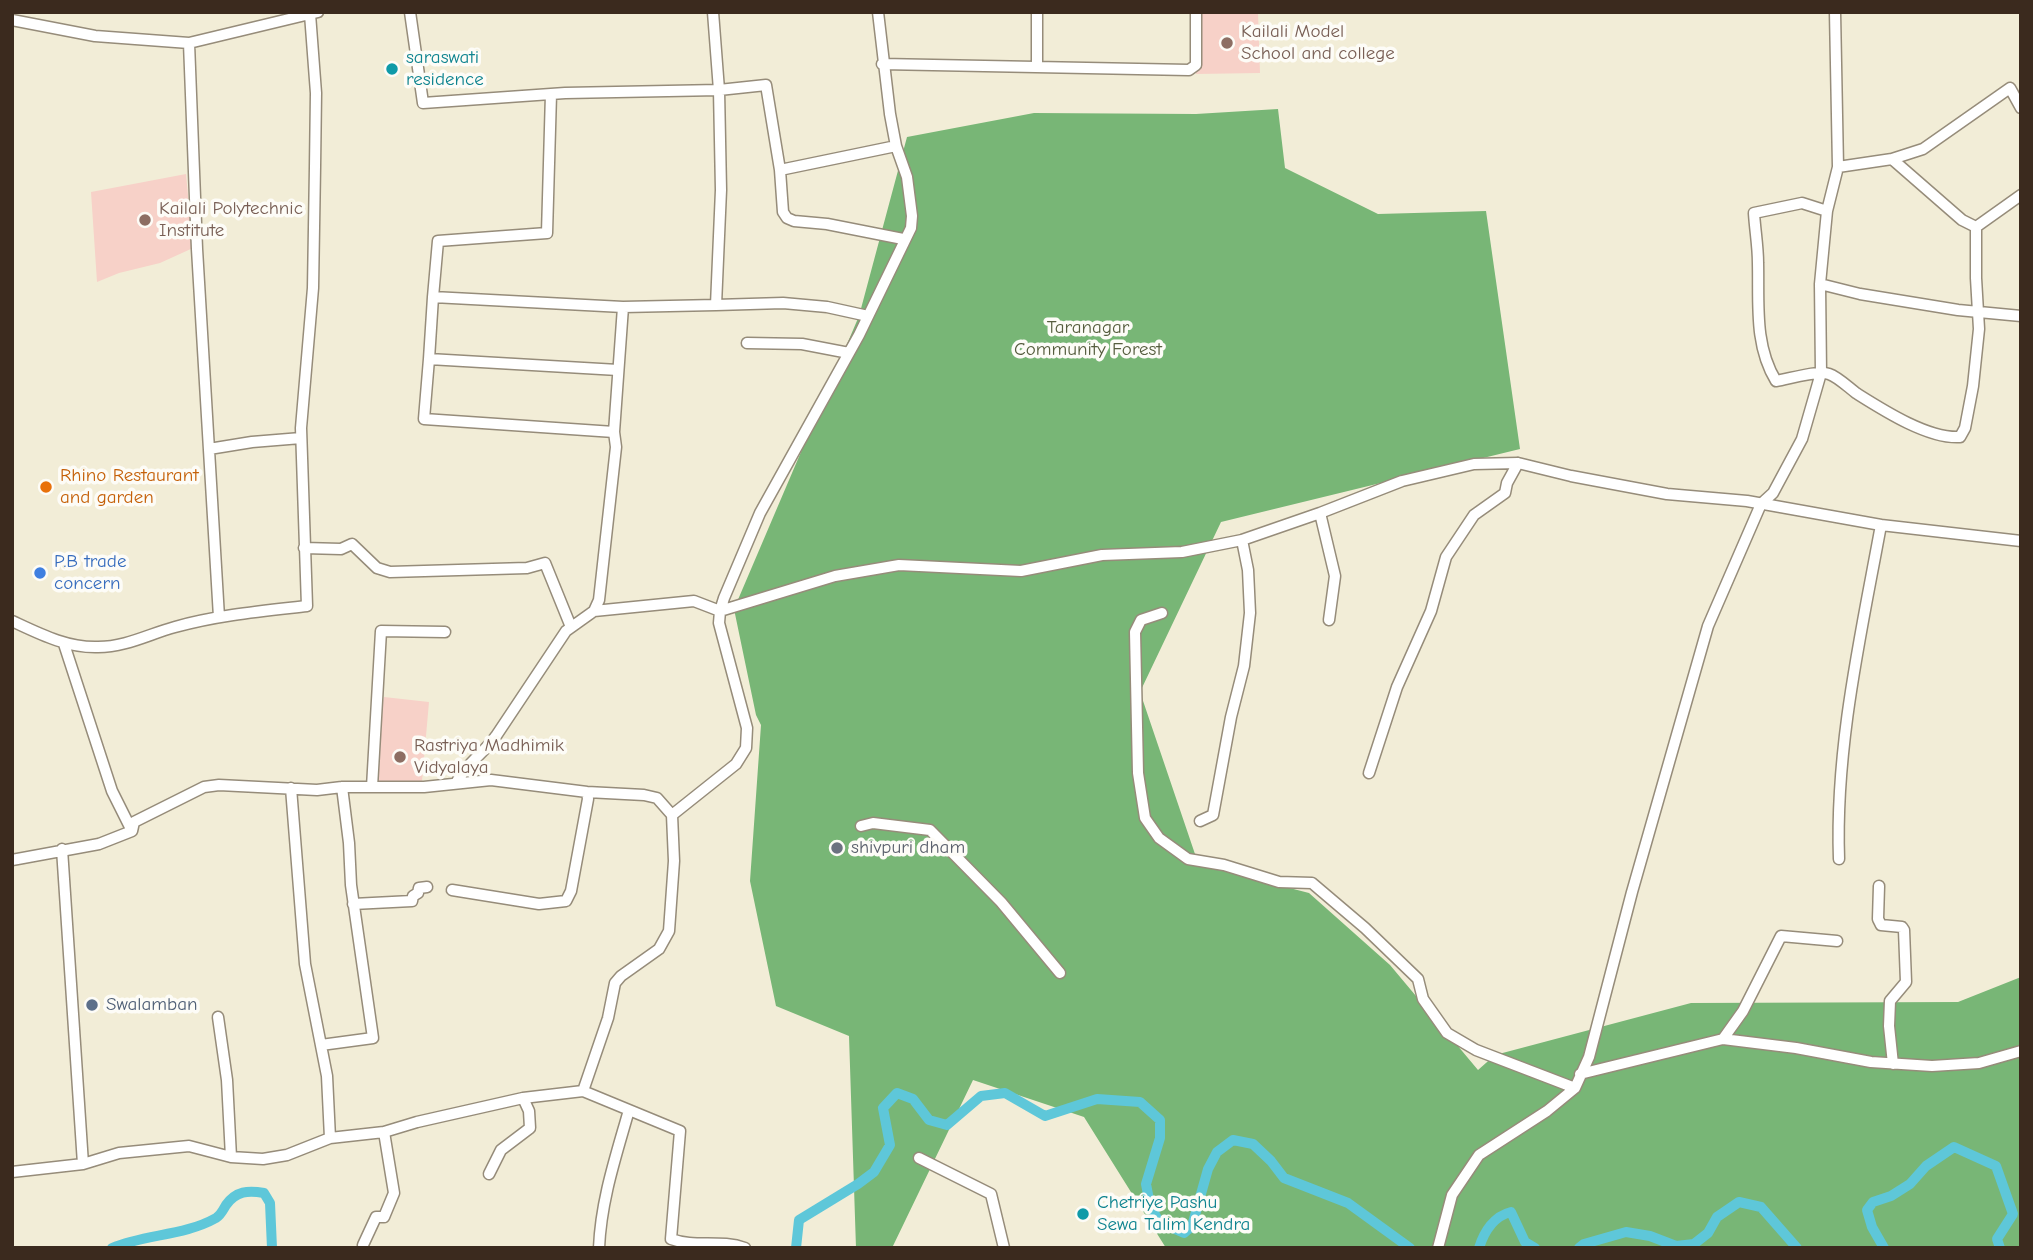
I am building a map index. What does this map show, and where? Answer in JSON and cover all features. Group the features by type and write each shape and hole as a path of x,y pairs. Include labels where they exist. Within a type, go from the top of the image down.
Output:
{"street":[{"path":"410,12 423,103 551,94 719,90 766,85 780,170 783,212 787,218 904,239"},
{"path":"713,12 719,90 721,190 716,305"},
{"path":"672,815 736,764 746,748 747,727 719,623 720,611 760,513 849,353 911,228 907,177 896,146 878,12"},
{"path":"1037,12 1037,66"},
{"path":"883,64 1189,70 1196,65 1196,12"},
{"path":"1439,1245 1452,1195 1479,1155 1547,1111 1575,1088 1589,1056 1632,892 1708,626 1761,504 1773,493 1802,439 1821,373 1820,284 1828,211 1838,167 1835,12"},
{"path":"12,20 95,36 189,43 267,18 314,13 316,93 313,288 301,438 307,606 219,617 174,627 132,643 98,648 64,644 12,621"},
{"path":"189,43 197,249 219,617"},
{"path":"1838,167 1892,159 1923,149 2010,88 2021,108"},
{"path":"551,94 547,233 438,241 424,419 614,432"},
{"path":"780,170 896,146"},
{"path":"1892,159 1962,220 1976,227"},
{"path":"1976,227 2021,195"},
{"path":"1828,211 1802,203 1754,213 1758,260 1758,326 1768,368 1776,381 1821,373 1831,375 1882,409 1921,429 1951,437 1960,437 1965,428 1978,354 1976,227"},
{"path":"1820,284 1860,294 2021,316"},
{"path":"433,297 623,307 783,303 827,307 868,316"},
{"path":"594,611 598,600 616,446 614,432 623,307"},
{"path":"747,343 803,344 849,353"},
{"path":"429,359 618,370"},
{"path":"209,449 301,438"},
{"path":"1369,773 1397,687 1434,602 1446,557 1474,515 1506,493 1507,483 1518,463"},
{"path":"456,783 464,769 492,742 566,631 594,611 694,601 720,611 835,576 899,565 1021,570 1078,558 1182,552 1242,540 1402,481 1474,464 1518,463 1667,494 1747,501 1881,525 2021,541"},
{"path":"1320,513 1335,576 1329,620"},
{"path":"1839,859 1838,816 1851,687 1881,525"},
{"path":"1200,821 1213,815 1228,730 1244,666 1250,613 1248,570 1242,540"},
{"path":"304,548 341,549 352,544 377,568 390,572 527,568 545,563 572,627"},
{"path":"1162,613 1141,620 1135,632 1138,773 1145,818 1159,838 1188,859 1224,865 1279,882 1312,883 1365,928 1418,979 1423,999 1447,1032 1476,1050 1575,1088"},
{"path":"372,787 381,631 445,632"},
{"path":"64,644 112,792 132,831"},
{"path":"132,831 134,822 204,787 219,785 317,790 342,787 424,787 491,780 657,798 672,815 674,861 670,931 659,949 615,983 608,1018 583,1091"},
{"path":"321,1045 373,1038 353,904 342,787"},
{"path":"291,788 305,964 327,1076 330,1138"},
{"path":"452,890 539,904 566,901 571,891 588,799 587,792"},
{"path":"861,826 873,823 930,830 1001,902 1060,973"},
{"path":"12,860 99,844 132,831"},
{"path":"62,849 83,1164"},
{"path":"1879,886 1878,919 1881,925 1902,927 1905,930 1906,982 1890,1001 1889,1026 1893,1064"},
{"path":"353,904 412,901 419,888 427,887"},
{"path":"1723,1040 1744,1011 1781,936 1837,941"},
{"path":"218,1017 227,1080 231,1157"},
{"path":"1580,1074 1723,1040 1796,1048 1871,1062 1933,1066 1979,1063 2021,1051"},
{"path":"12,1172 83,1164 119,1153 189,1146 231,1157 263,1159 287,1155 330,1138 384,1132 523,1098 583,1091 680,1130 671,1239 682,1243 718,1242 745,1248"},
{"path":"489,1174 501,1150 530,1128 529,1111 523,1098"},
{"path":"599,1248 600,1219 606,1188 629,1110"},
{"path":"363,1245 376,1217 384,1217 394,1194 384,1132"},
{"path":"919,1158 991,1194 1004,1248"}],"shaded area":[{"name":"Kailali Model School and college","path":"1197,12 1258,12 1260,73 1196,74"},
{"path":"186,174 193,248 160,263 119,273 97,282 91,192"},
{"name":"Rastriya Madhimik Vidyalaya","path":"384,697 429,702 422,781 377,782 376,733"}],"green space":[{"name":"Taranagar Community Forest","path":"1278,109 1285,168 1378,214 1486,211 1520,449 1221,522 1140,692 1196,857 1239,875 1309,893 1390,965 1478,1070 1495,1055 1691,1003 1958,1002 2021,977 2021,1248 1166,1248 1084,1117 973,1080 892,1248 856,1248 849,1036 776,1006 750,881 761,725 756,715 734,609 859,316 907,137 1034,113 1196,114"}],"waterway":[{"path":"796,1248 799,1220 874,1172 890,1145 883,1108 897,1093 913,1099 929,1120 947,1125 981,1096 1005,1093 1045,1116 1097,1099 1140,1102 1160,1120 1160,1138 1146,1184 1150,1205 1159,1222 1184,1233 1192,1226 1208,1169 1217,1152 1233,1140 1253,1144 1284,1178 1348,1203 1410,1248"},
{"path":"1884,1248 1872,1227 1867,1210 1873,1202 1891,1196 1910,1184 1926,1166 1954,1147 1996,1166 2013,1214 1997,1239 2000,1248"},
{"path":"112,1248 204,1224 218,1217 234,1197 253,1192 264,1193 270,1203 272,1248"},
{"path":"1579,1248 1584,1244 1626,1232 1650,1236 1676,1246 1694,1244 1708,1233 1717,1217 1739,1202 1761,1207 1797,1248"},
{"path":"1479,1248 1490,1226 1511,1212 1525,1242 1535,1248"}],"place":[{"name":"Kailali Model School and college","path":"1227,43"},
{"name":"saraswati residence","path":"392,69"},
{"name":"Kailali Polytechnic Institute","path":"145,220"},
{"name":"Rhino Restaurant and garden","path":"46,487"},
{"name":"P.B trade concern","path":"40,573"},
{"name":"Rastriya Madhimik Vidyalaya","path":"400,757"},
{"name":"shivpuri dham","path":"837,848"},
{"name":"Swalamban","path":"92,1005"},
{"name":"Chetriye Pashu Sewa Talim Kendra","path":"1083,1214"}]}
